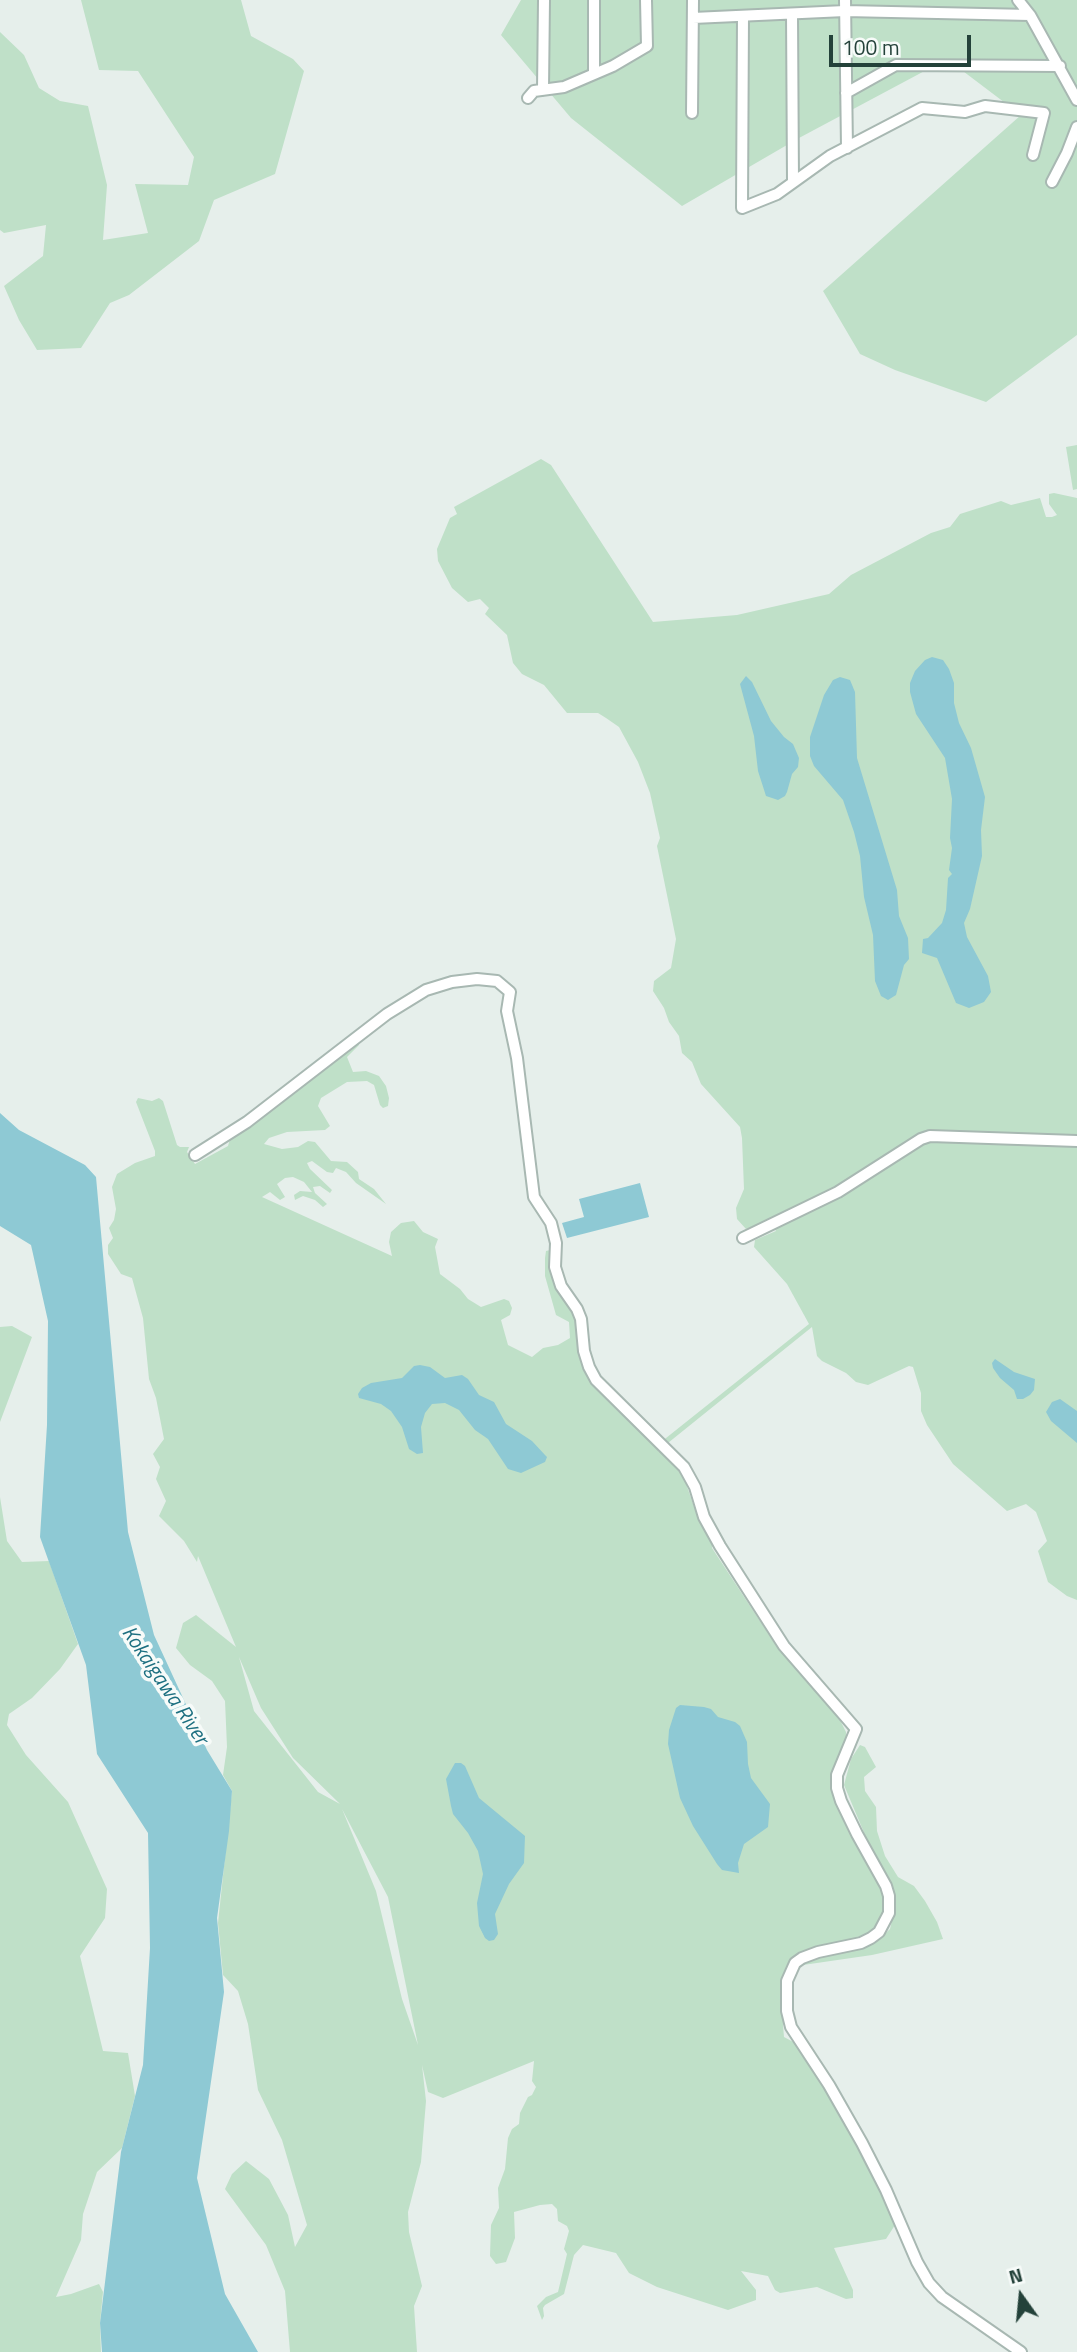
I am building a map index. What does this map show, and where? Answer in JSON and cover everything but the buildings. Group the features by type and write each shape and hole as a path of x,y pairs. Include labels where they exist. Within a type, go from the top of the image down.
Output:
{"street":[{"path":"543,90 544,0"},
{"path":"594,0 594,74"},
{"path":"528,98 534,91 564,87 613,66 647,46 646,0"},
{"path":"692,113 693,0"},
{"path":"1018,0 1060,66 1077,100"},
{"path":"693,18 792,13 845,6 1030,16"},
{"path":"845,6 847,148"},
{"path":"792,13 793,182"},
{"path":"743,16 742,208 777,194 830,156 922,107 965,112 985,106 1044,113 1033,155"},
{"path":"846,93 896,65 1060,66"},
{"path":"1052,182 1077,127"},
{"path":"195,1155 247,1122 387,1014 426,990 452,982 477,979 496,981 510,992 507,1011 517,1058 534,1198 551,1223 556,1243 555,1267 561,1286 577,1309 589,1367 596,1380 684,1467 695,1487 704,1517 720,1546 784,1646 856,1729 837,1775 837,1788 846,1812 886,1886 889,1913 879,1931 871,1938 861,1943 818,1952 795,1964 787,1981 787,2011 791,2027 862,2143 929,2283 942,2297 1021,2352"},
{"path":"743,1238 838,1192 921,1139 930,1136 1077,1141"}],"green space":[{"path":"81,0 241,0 251,36 293,59 304,71 275,174 214,200 199,241 129,295 110,303 81,348 37,350 19,320 4,286 43,256 46,225 4,233 0,230 0,32 24,55 39,88 60,101 88,106 107,185 103,240 148,233 135,184 188,185 194,157 138,71 99,70"},
{"path":"521,0 1077,0 1077,335 986,402 895,370 860,354 823,291 1021,115 947,59 799,138 682,206 571,118 501,35"},
{"path":"1077,445 1077,489 1073,490 1066,447"},
{"path":"541,459 551,465 653,622 737,615 829,594 851,575 931,533 950,527 960,514 1001,501 1011,505 1040,498 1046,517 1052,517 1057,515 1049,504 1049,494 1077,498 1077,1600 1048,1582 1038,1551 1047,1541 1036,1512 1026,1504 1007,1511 953,1464 921,1411 921,1393 913,1367 909,1366 868,1385 856,1382 817,1356 812,1327 658,1451 665,1454 683,1475 699,1521 712,1543 712,1548 777,1647 839,1718 846,1732 846,1743 831,1779 832,1791 881,1886 885,1901 884,1912 875,1928 865,1936 798,1954 787,1967 782,1979 784,2037 797,2044 860,2148 895,2225 886,2239 834,2248 853,2290 853,2298 846,2299 817,2287 780,2293 775,2290 768,2276 741,2271 756,2290 756,2300 728,2310 657,2287 629,2273 616,2253 583,2245 574,2255 564,2294 545,2305 542,2320 537,2306 546,2297 558,2292 567,2254 564,2249 569,2231 567,2226 558,2221 557,2209 552,2204 514,2212 515,2238 506,2262 496,2264 490,2256 491,2225 499,2208 498,2188 505,2169 508,2138 512,2129 519,2124 520,2113 536,2087 532,2081 534,2061 443,2098 428,2092 422,2065 426,2101 421,2162 408,2212 409,2232 422,2286 414,2306 417,2352 290,2352 285,2291 266,2245 225,2189 232,2174 246,2161 269,2179 288,2215 295,2247 307,2225 282,2140 258,2090 248,2024 238,1991 223,1975 218,1923 232,1791 223,1775 227,1747 225,1701 212,1681 190,1665 176,1648 183,1623 196,1615 236,1647 198,1556 197,1562 184,1541 159,1516 166,1501 156,1479 160,1467 153,1454 164,1439 156,1398 149,1379 143,1318 132,1278 121,1274 108,1254 108,1245 113,1238 109,1228 116,1209 112,1187 117,1174 135,1163 155,1156 136,1102 138,1098 152,1101 159,1098 163,1101 177,1145 189,1147 187,1152 195,1164 228,1146 230,1139 358,1043 347,1057 353,1072 366,1071 379,1076 386,1086 388,1106 383,1108 380,1105 374,1085 367,1081 347,1082 321,1098 318,1106 330,1126 325,1130 287,1132 269,1138 264,1144 282,1149 298,1147 308,1141 315,1142 331,1161 347,1162 358,1172 359,1179 374,1189 386,1204 356,1183 346,1172 336,1168 333,1173 327,1172 312,1161 307,1163 310,1169 332,1190 330,1193 320,1186 313,1187 315,1193 327,1204 323,1207 315,1200 303,1196 295,1200 294,1195 300,1191 312,1192 304,1182 293,1177 285,1178 277,1184 285,1197 280,1200 270,1192 262,1197 392,1256 389,1242 391,1232 401,1223 414,1221 423,1232 438,1239 435,1247 440,1274 460,1289 468,1299 481,1307 504,1299 509,1301 512,1308 510,1315 501,1320 508,1345 532,1357 543,1348 558,1345 570,1338 569,1322 556,1315 545,1276 546,1251 550,1250 553,1279 575,1319 583,1367 600,1392 656,1446 809,1324 787,1284 754,1247 755,1240 776,1231 769,1220 746,1229 737,1219 736,1208 744,1189 740,1127 701,1084 692,1062 682,1053 679,1036 653,991 654,981 671,968 676,939 657,846 660,838 650,793 638,762 619,727 598,713 567,713 544,685 522,674 513,663 507,635 485,614 489,608 480,599 468,602 452,588 438,561 437,549 450,518 457,514 454,507","holes":["239,1657 261,1708 293,1758 340,1804 318,1792 254,1711","342,1809 388,1897 418,2045 402,1999 376,1891"]},
{"path":"12,1326 32,1337 0,1422 0,1327"},
{"path":"0,1497 7,1541 22,1562 49,1561 78,1644 60,1669 32,1698 9,1714 7,1725 26,1755 68,1802 107,1889 105,1918 80,1956 103,2051 128,2053 135,2096 122,2148 97,2172 83,2214 81,2240 56,2297 99,2284 103,2292 101,2352 0,2352"},
{"path":"860,1745 865,1747 876,1767 864,1777 865,1791 876,1807 877,1831 885,1856 898,1877 914,1886 925,1901 943,1939 872,1955 803,1965 802,1962 817,1955 858,1949 876,1942 890,1929 895,1908 893,1891 844,1785 851,1759"}],"water":[{"path":"932,657 943,660 949,669 954,683 954,703 959,723 971,748 985,797 981,830 982,856 970,909 964,923 967,937 988,976 991,992 984,1002 969,1008 956,1003 937,958 922,953 923,939 928,938 942,923 946,910 948,878 952,874 949,870 952,799 945,758 916,714 910,692 915,671 925,660"},
{"path":"746,676 752,682 771,721 793,744 799,758 798,767 792,774 785,796 778,800 766,796 758,771 754,736 740,684"},
{"path":"840,677 850,680 855,692 857,758 897,890 899,916 908,938 909,959 904,965 896,995 888,1000 881,996 875,981 873,935 854,832 843,800 814,766 810,756 810,737 824,695 833,680"},
{"name":"Kokaigawa River","path":"0,1113 19,1130 85,1165 96,1177 128,1532 154,1635 207,1750 232,1791 217,1918 224,1992 197,2178 225,2294 258,2352 102,2352 100,2323 121,2152 143,2065 150,1948 148,1833 97,1754 86,1665 40,1537 47,1425 48,1321 31,1245 0,1226"},
{"path":"640,1183 649,1217 567,1238 562,1223 584,1217 579,1199"},
{"path":"995,1359 1014,1372 1035,1379 1034,1390 1030,1395 1017,1399 1014,1390 993,1368"},
{"path":"414,1366 430,1367 445,1378 462,1375 468,1379 479,1395 494,1402 506,1424 532,1441 547,1457 545,1462 521,1473 508,1469 488,1439 475,1430 459,1410 445,1403 432,1404 425,1413 421,1427 423,1453 417,1454 409,1449 402,1427 391,1411 381,1404 359,1398 358,1394 371,1383 402,1378"},
{"path":"1060,1399 1077,1411 1077,1443 1051,1421 1046,1412 1052,1402"},
{"path":"680,1705 711,1709 718,1717 740,1726 747,1742 751,1778 770,1804 768,1827 744,1844 738,1863 739,1873 722,1870 717,1864 693,1826 680,1798 668,1744 669,1730 676,1708"},
{"path":"455,1763 465,1766 479,1798 525,1836 524,1863 509,1884 495,1914 498,1934 494,1940 485,1938 479,1926 477,1903 483,1874 478,1851 453,1814 451,1806 446,1779"}]}
